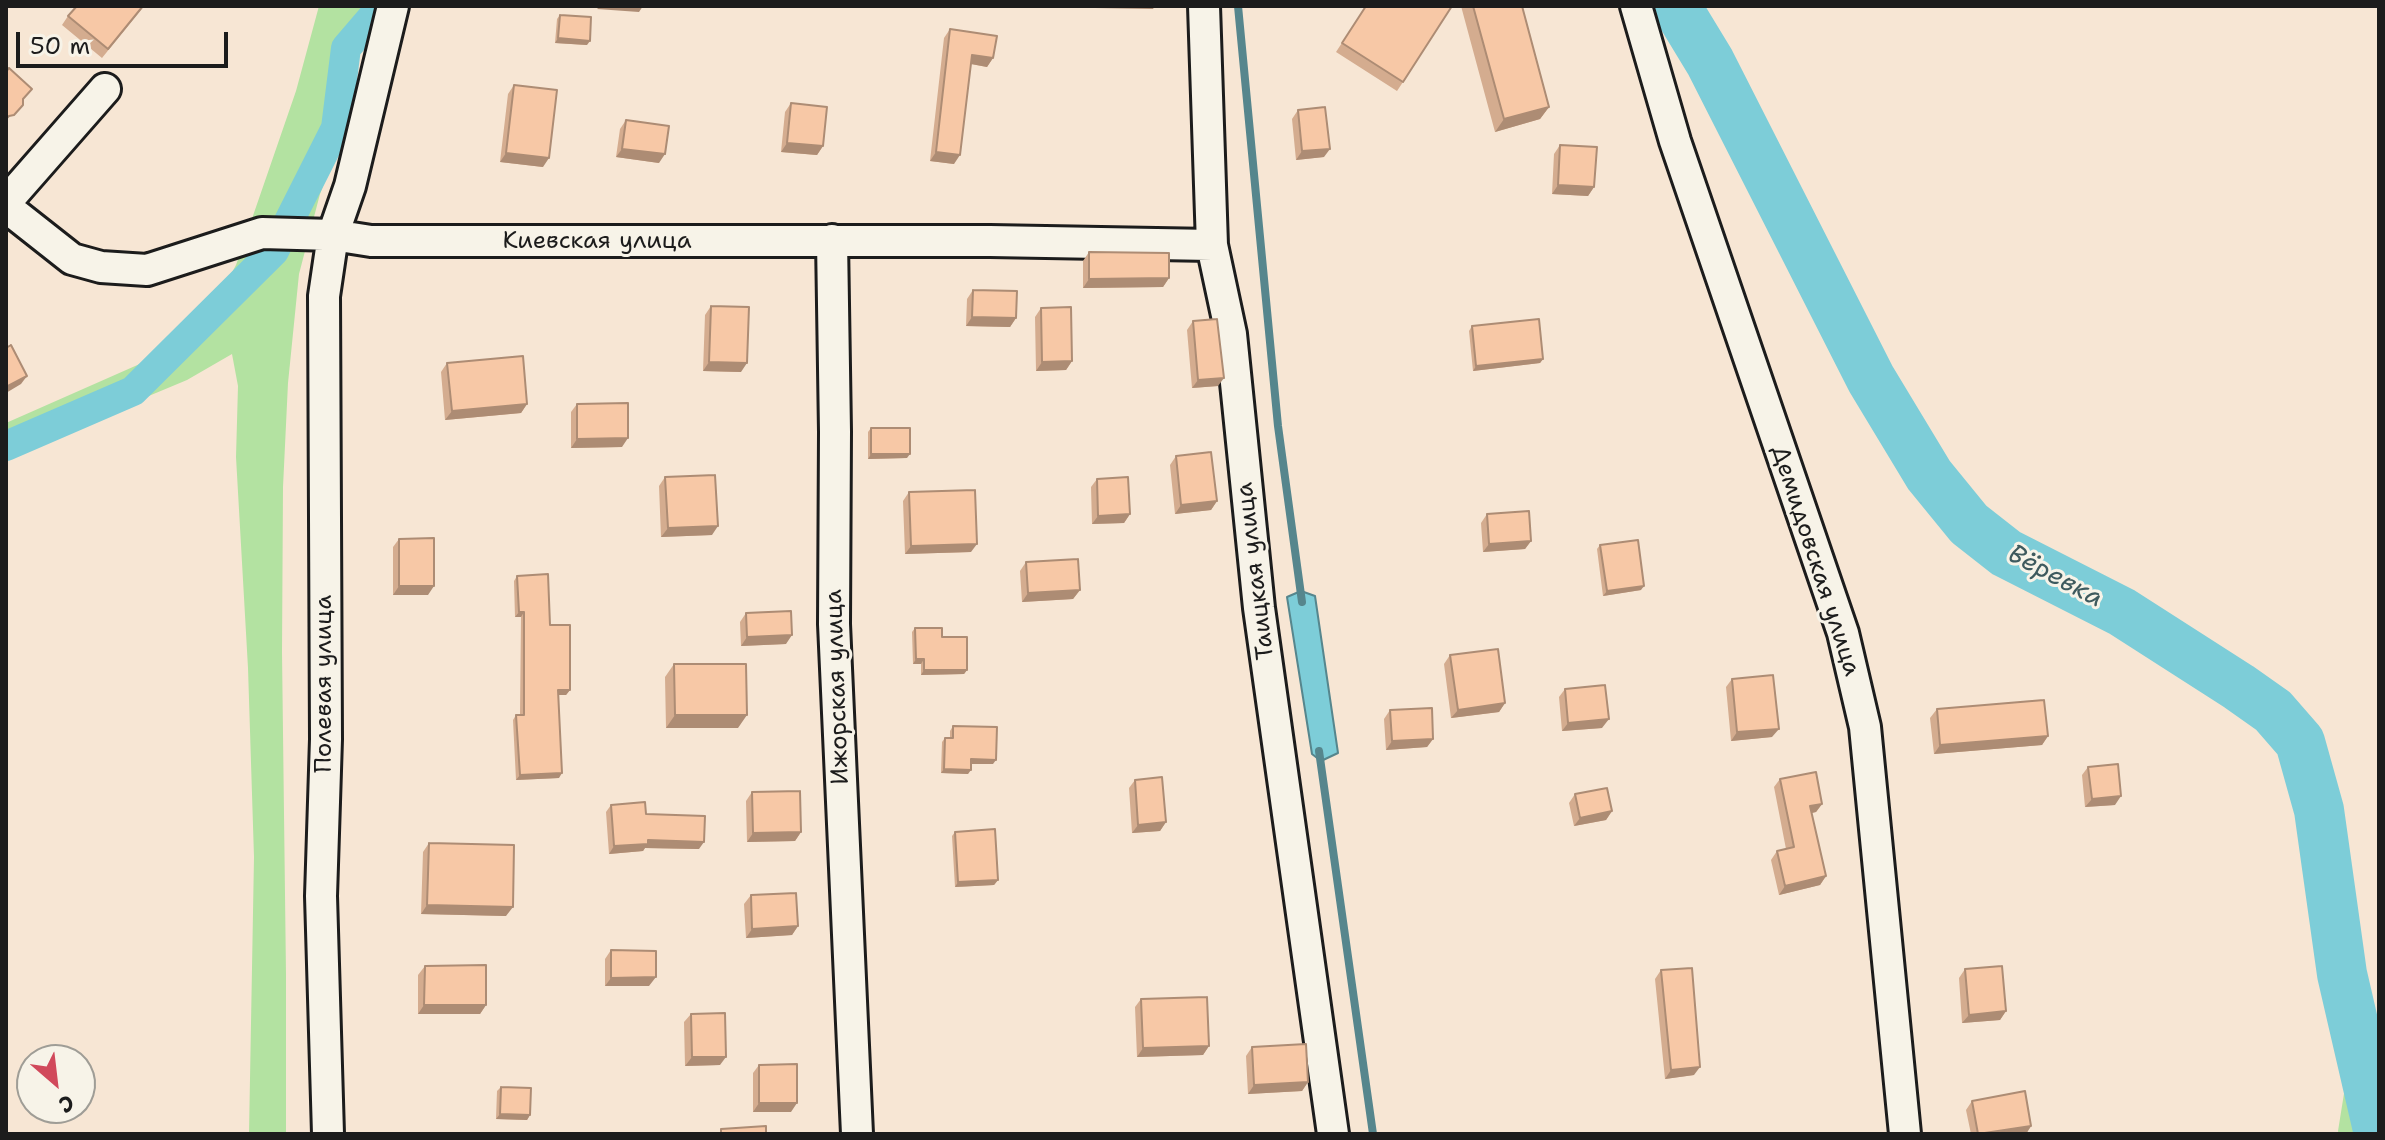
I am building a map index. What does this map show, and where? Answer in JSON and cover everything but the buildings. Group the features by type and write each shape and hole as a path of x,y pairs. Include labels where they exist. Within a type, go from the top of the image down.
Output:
{"street":[{"name":"Полевая улица","path":"328,1134 321,896 326,739 324,296 333,235 350,186 393,6"},
{"name":"Таицкая улица","path":"1204,6 1212,245 1231,334 1259,608 1333,1134"},
{"name":"Демидовская улица","path":"1636,6 1675,141 1846,646 1865,727 1905,1134"},
{"path":"6,204 105,89"},
{"name":"Киевская улица","path":"6,204 72,259 101,267 147,270 262,233 333,235 371,241 832,240 1212,245"},
{"name":"Ижорская улица","path":"832,240 834,624 857,1134"}],"green space":[{"path":"319,6 375,6 356,53 347,124 320,194 299,274 288,383 283,487 286,1134 249,1134 254,857 248,668 236,457 238,386 232,354 187,380 77,426 6,461 6,423 151,359 223,289 236,265 296,91"},
{"path":"2344,915 2365,1030 2379,1083 2379,1134 2339,1134 2338,1131 2346,1081 2321,977 2314,927"}],"water":[{"path":"1301,591 1315,596 1338,753 1321,761 1312,754 1287,597"}],"waterway":[{"path":"6,446 133,391 274,251 336,128 346,48 382,6"},
{"path":"1238,6 1278,426 1302,602"},
{"name":"Вёревка","path":"1676,6 1710,62 1871,379 1929,475 1969,524 2006,553 2122,612 2239,687 2273,711 2300,742 2319,810 2342,974 2379,1134"},
{"path":"1319,751 1373,1134"}]}
